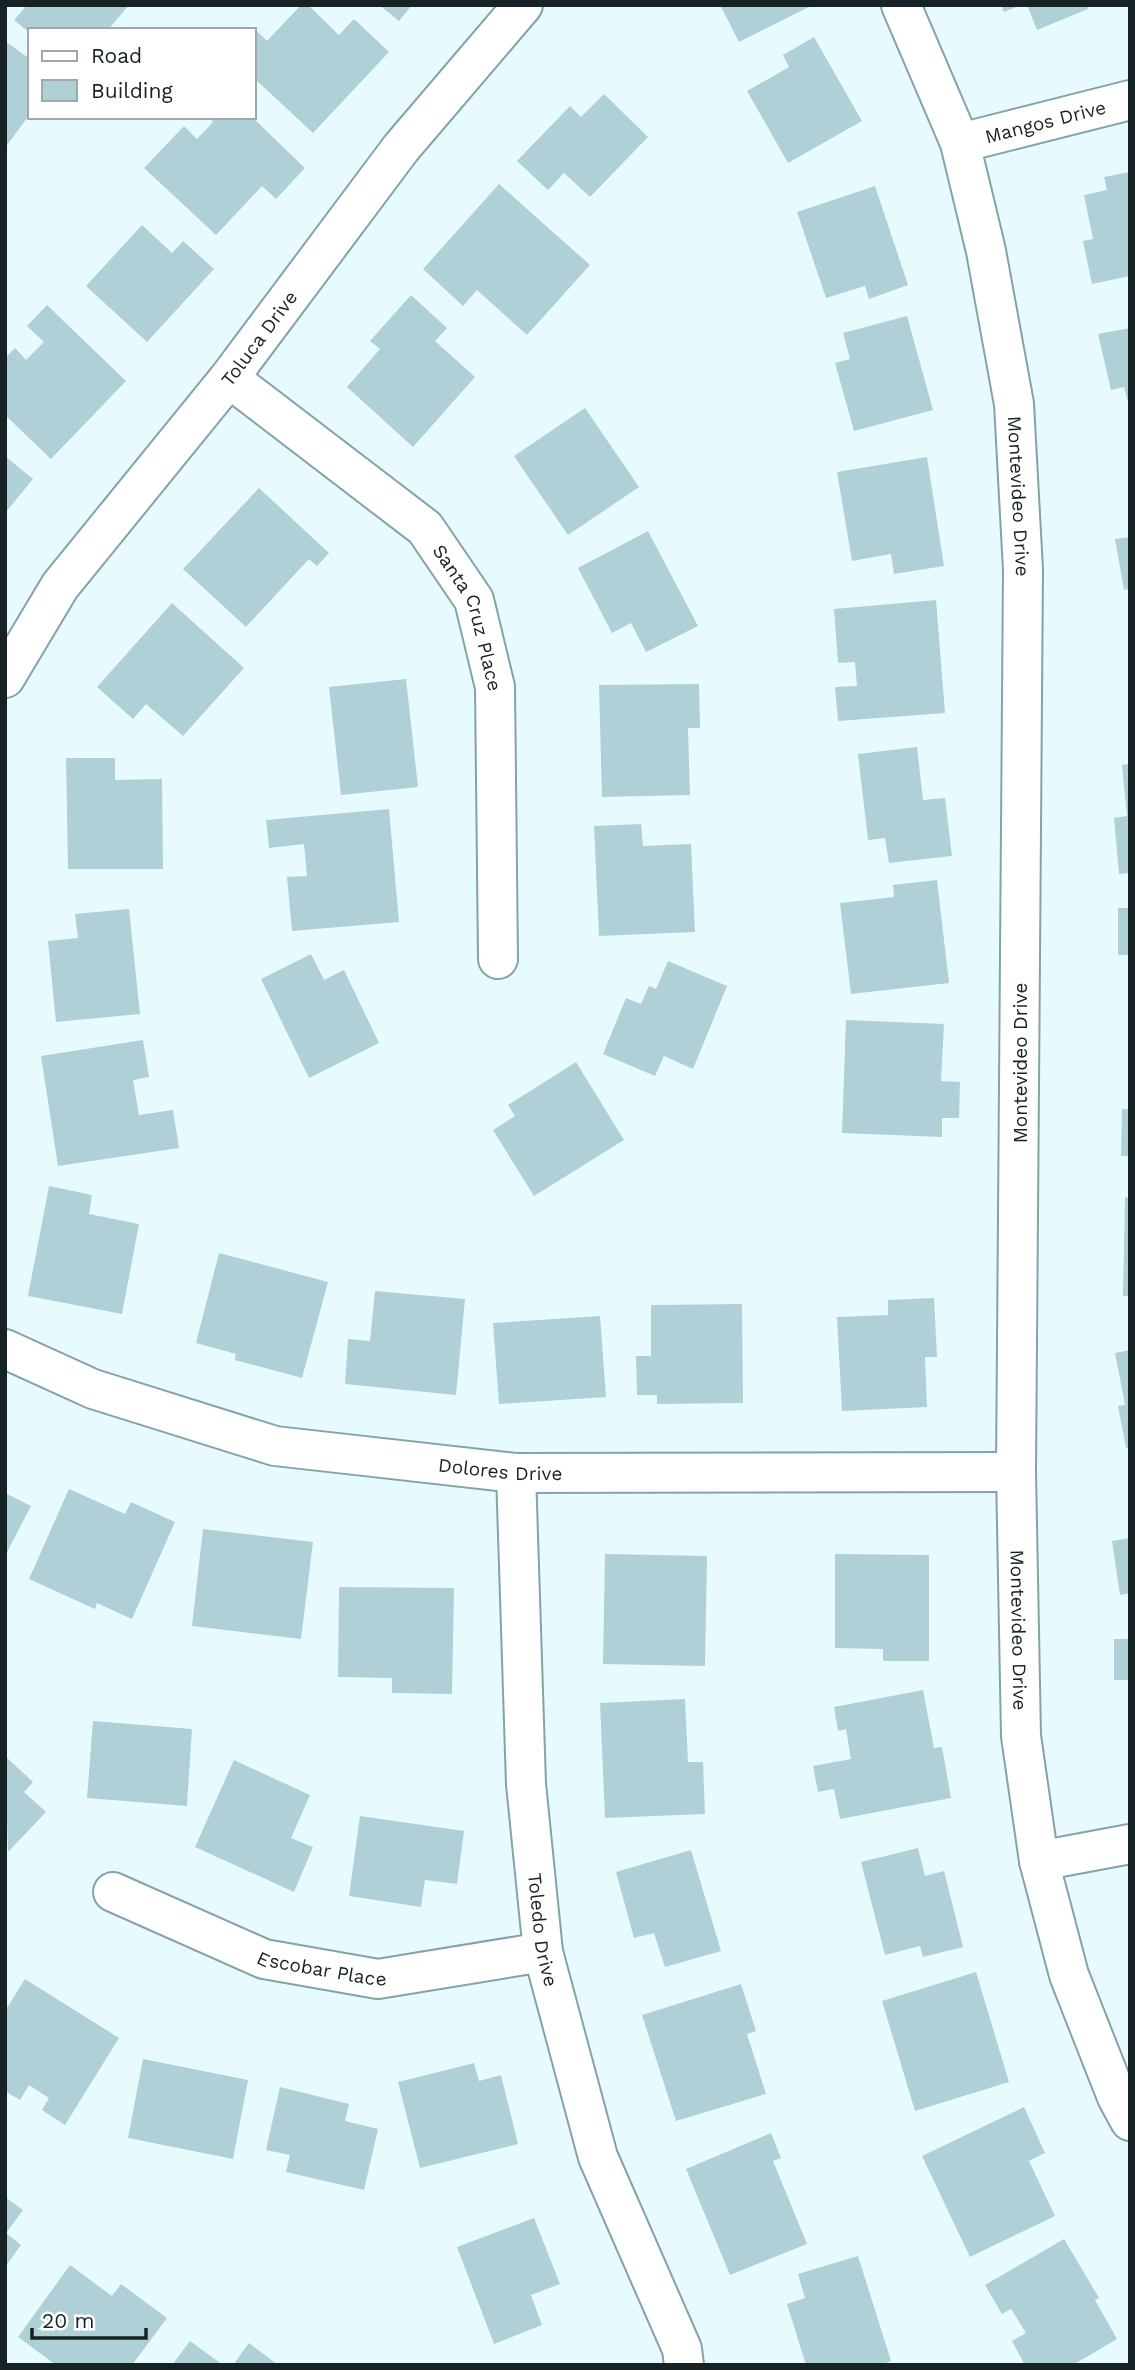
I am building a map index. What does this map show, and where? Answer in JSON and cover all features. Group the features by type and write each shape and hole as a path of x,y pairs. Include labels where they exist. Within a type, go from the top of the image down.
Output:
{"street":[{"name":"Toluca Drive","path":"5,678 60,586 229,378 401,148 523,5"},
{"name":"Montevideo Drive","path":"901,5 960,143 986,251 1014,404 1023,570 1016,1472 1021,1736 1039,1861 1069,1975 1117,2097 1130,2121"},
{"name":"Mangos Drive","path":"960,143 1130,100"},
{"name":"Santa Cruz Place","path":"229,378 425,528 474,600 495,687 498,959"},
{"name":"Dolores Drive","path":"5,1349 93,1389 275,1446 516,1473 1016,1472"},
{"name":"Toledo Drive","path":"516,1473 526,1784 543,1952 598,2157 682,2349 684,2365"},
{"path":"1039,1861 1130,1844"},
{"name":"Escobar Place","path":"113,1892 264,1958 378,1979 543,1952"}],"building":[{"path":"27,5 129,5 110,28 28,28 28,31 14,20"},
{"path":"301,5 308,5 339,35 354,19 389,52 313,133 256,80 256,30 267,41"},
{"path":"379,5 412,5 399,21"},
{"path":"720,5 813,5 739,42"},
{"path":"1001,5 1021,5 1004,12"},
{"path":"1027,5 1087,5 1088,9 1037,30"},
{"path":"814,37 862,121 788,163 747,91 789,67 783,55"},
{"path":"5,41 28,58 28,117 5,148"},
{"path":"604,94 648,137 590,197 564,173 548,190 517,161 570,106 581,117"},
{"path":"211,119 254,119 305,168 276,199 262,186 216,235 144,168 184,126 197,139 213,122"},
{"path":"1130,172 1130,276 1092,284 1083,241 1093,239 1084,195 1107,190 1104,177"},
{"path":"499,184 590,265 527,335 477,290 463,306 423,269"},
{"path":"875,186 908,285 869,299 865,286 826,298 797,212"},
{"path":"142,225 172,253 183,241 214,269 147,342 86,286"},
{"path":"411,295 447,328 435,341 475,377 413,447 347,387 380,349 370,341"},
{"path":"47,305 126,381 51,459 5,415 5,358 15,348 26,360 44,342 27,326"},
{"path":"907,316 933,410 854,431 835,363 850,359 843,333"},
{"path":"1130,328 1129,406 1124,387 1111,390 1098,334"},
{"path":"585,408 639,487 568,535 514,456"},
{"path":"5,456 33,479 5,513"},
{"path":"927,457 944,566 894,574 891,554 852,561 837,472"},
{"path":"259,488 329,553 317,566 309,559 246,627 183,569"},
{"path":"648,531 698,626 646,652 631,623 612,633 578,568"},
{"path":"1130,537 1130,589 1124,590 1115,539"},
{"path":"936,600 945,713 838,721 835,687 857,686 855,662 838,663 834,609"},
{"path":"172,603 244,668 183,736 146,704 133,719 97,687"},
{"path":"406,679 418,787 341,795 329,687"},
{"path":"699,684 700,728 688,728 690,795 602,797 599,685"},
{"path":"917,747 923,800 945,798 952,856 889,863 885,838 868,840 858,754"},
{"path":"66,758 115,758 115,780 162,779 163,869 68,869"},
{"path":"1130,764 1130,873 1119,874 1114,818 1127,816 1122,765"},
{"path":"389,809 399,922 292,931 287,877 307,876 304,844 269,848 266,820"},
{"path":"641,824 643,846 691,844 695,932 599,936 594,826"},
{"path":"937,880 949,983 851,994 840,903 894,897 893,885"},
{"path":"1118,908 1130,908 1130,955 1118,955"},
{"path":"129,909 140,1014 56,1022 48,941 78,938 75,914"},
{"path":"311,954 324,980 344,970 379,1043 309,1078 261,979"},
{"path":"668,961 727,986 693,1069 664,1056 655,1076 603,1054 626,998 641,1004 649,986 656,989"},
{"path":"846,1020 944,1024 941,1081 960,1082 959,1118 942,1118 942,1137 842,1133"},
{"path":"143,1040 149,1077 133,1080 139,1115 173,1110 179,1148 58,1166 41,1056"},
{"path":"576,1062 624,1140 534,1196 493,1130 515,1116 508,1105"},
{"path":"1122,1109 1130,1109 1130,1156 1121,1156"},
{"path":"49,1186 92,1195 89,1214 139,1224 122,1314 28,1296"},
{"path":"1125,1197 1130,1198 1130,1296 1123,1296"},
{"path":"219,1253 328,1282 302,1378 235,1360 236,1354 196,1343"},
{"path":"375,1291 465,1299 456,1395 345,1384 348,1339 370,1341"},
{"path":"934,1298 937,1357 925,1357 927,1407 842,1411 837,1317 888,1315 888,1300"},
{"path":"742,1304 743,1403 657,1404 657,1395 637,1395 636,1356 651,1356 651,1305"},
{"path":"600,1316 606,1397 499,1404 493,1323"},
{"path":"1130,1350 1130,1447 1126,1448 1118,1406 1125,1405 1115,1353"},
{"path":"69,1489 125,1514 131,1502 175,1522 132,1619 97,1603 95,1609 29,1579"},
{"path":"5,1493 31,1506 5,1556"},
{"path":"203,1529 313,1542 301,1639 192,1626"},
{"path":"1130,1538 1130,1593 1120,1595 1112,1541"},
{"path":"605,1554 707,1556 705,1666 603,1664"},
{"path":"835,1554 929,1555 929,1661 883,1661 883,1649 835,1648"},
{"path":"339,1587 454,1588 452,1694 392,1693 392,1678 338,1677"},
{"path":"1114,1639 1130,1639 1130,1680 1114,1680"},
{"path":"923,1690 934,1748 942,1747 951,1798 840,1819 834,1789 818,1792 813,1766 851,1759 846,1729 838,1731 834,1707"},
{"path":"685,1699 688,1762 703,1762 705,1814 605,1818 600,1703"},
{"path":"93,1721 192,1729 187,1806 87,1798"},
{"path":"5,1756 33,1782 24,1792 46,1812 8,1852"},
{"path":"234,1760 310,1795 291,1838 313,1847 294,1892 195,1847"},
{"path":"360,1816 464,1831 457,1884 425,1880 421,1907 349,1896"},
{"path":"918,1848 925,1876 944,1871 963,1947 923,1957 920,1946 885,1955 861,1862"},
{"path":"691,1850 721,1951 665,1967 654,1933 634,1938 616,1872"},
{"path":"976,1972 1009,2082 915,2111 882,2001"},
{"path":"25,1979 119,2038 65,2125 42,2110 49,2098 29,2085 20,2100 5,2091 5,2011"},
{"path":"741,1984 756,2031 747,2034 766,2094 676,2121 642,2015"},
{"path":"143,2059 248,2080 233,2159 128,2138"},
{"path":"474,2063 479,2081 501,2075 518,2144 420,2168 398,2082"},
{"path":"280,2087 349,2104 345,2121 378,2129 364,2190 286,2172 290,2155 266,2150"},
{"path":"1024,2107 1045,2153 1029,2161 1055,2216 970,2257 922,2156"},
{"path":"771,2133 781,2158 773,2161 807,2244 730,2275 686,2169"},
{"path":"5,2197 23,2210 6,2233 21,2245 5,2267"},
{"path":"534,2218 560,2284 531,2295 542,2325 494,2344 457,2247"},
{"path":"1064,2239 1099,2298 1095,2300 1117,2339 1073,2365 1025,2365 1012,2341 1026,2333 1011,2309 1002,2314 985,2285"},
{"path":"858,2256 891,2361 880,2365 806,2365 787,2304 805,2298 798,2274"},
{"path":"70,2265 112,2296 121,2284 167,2318 132,2365 56,2365 18,2337"},
{"path":"190,2341 223,2365 172,2365"},
{"path":"249,2343 278,2365 233,2365"}]}
